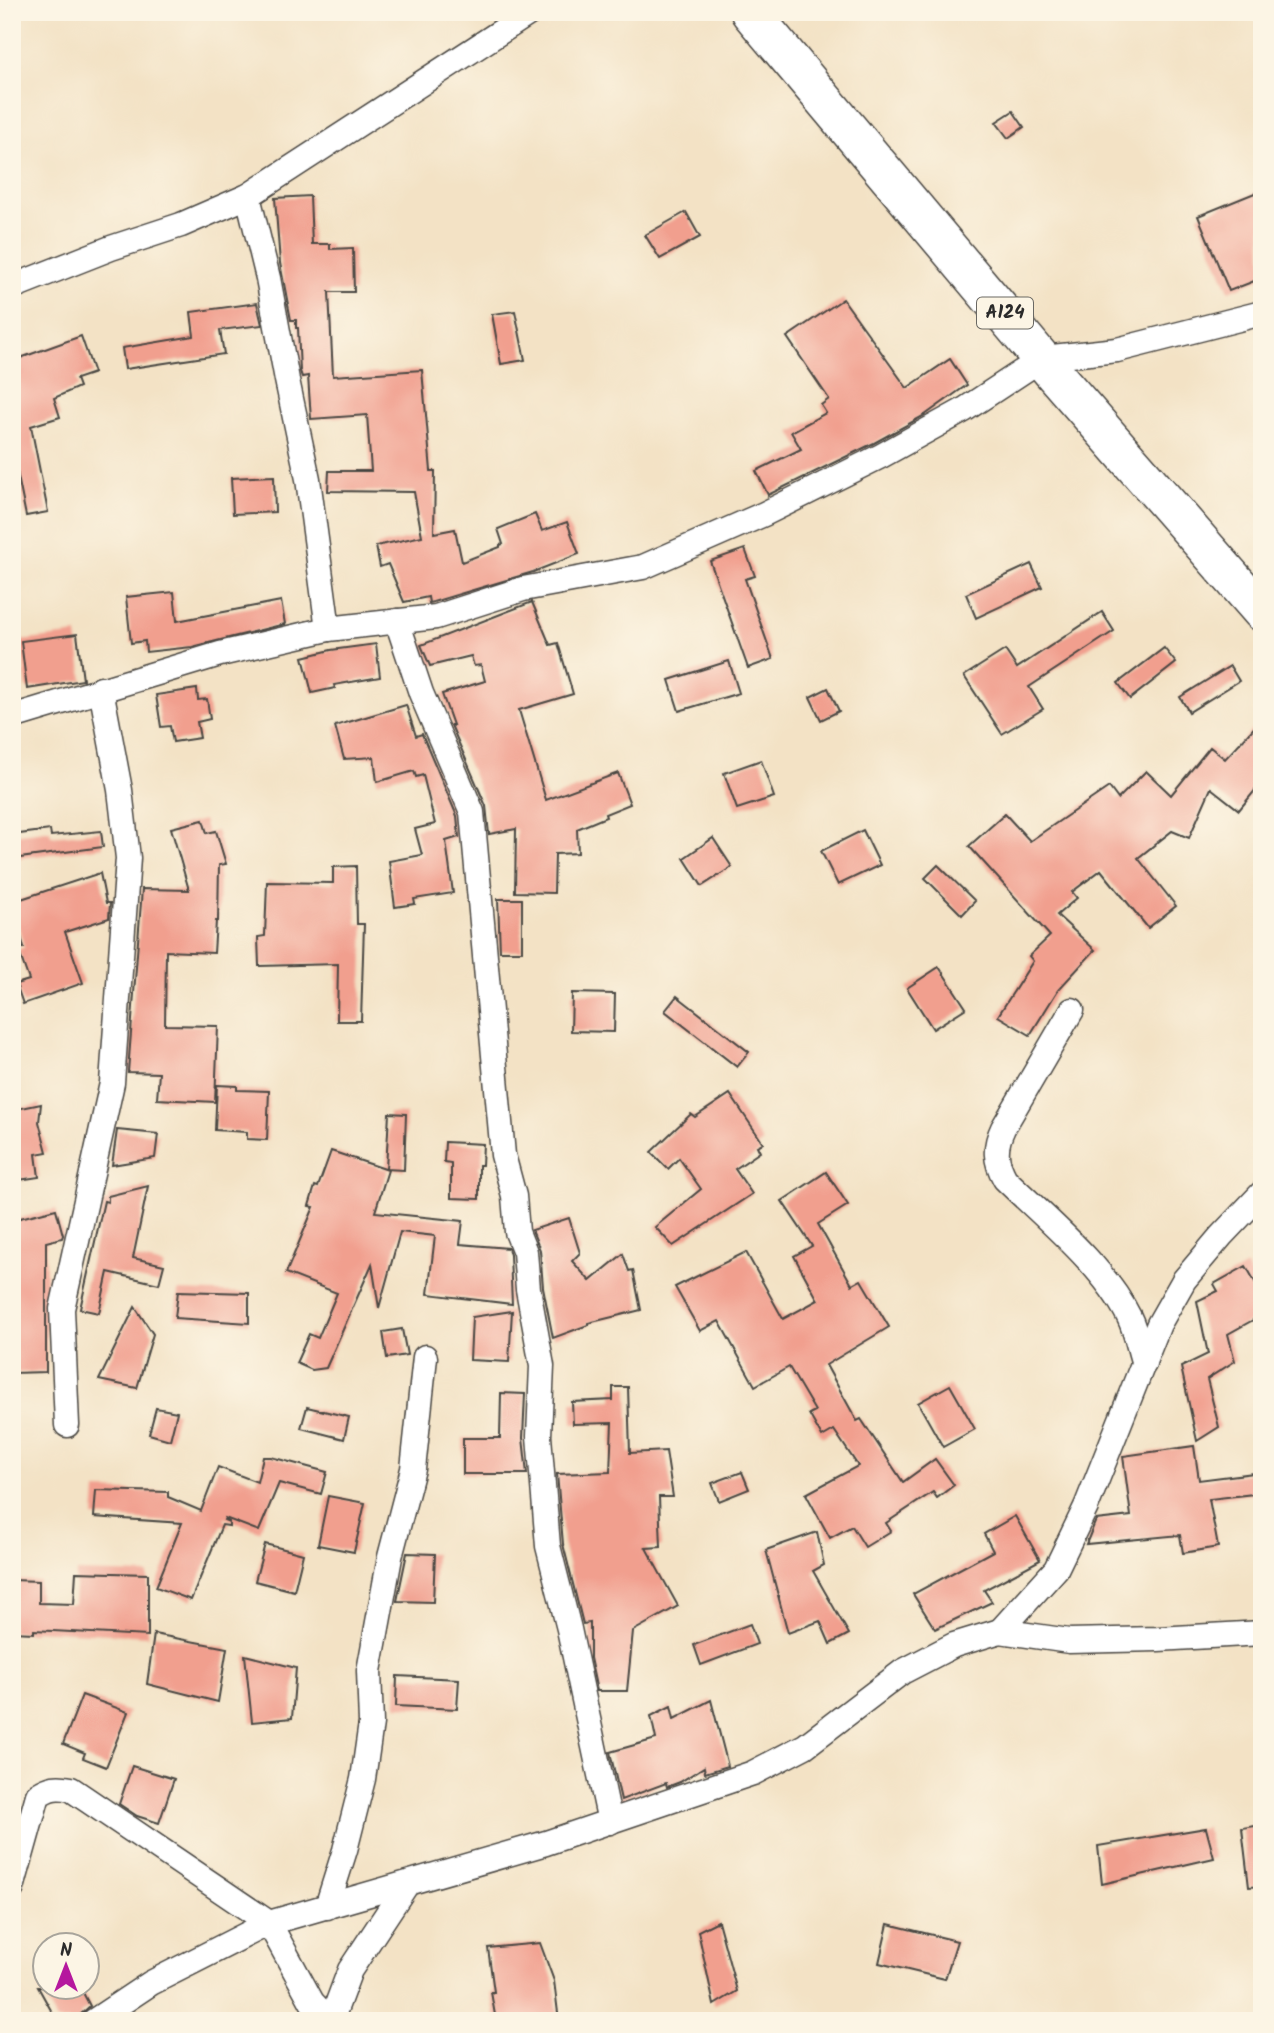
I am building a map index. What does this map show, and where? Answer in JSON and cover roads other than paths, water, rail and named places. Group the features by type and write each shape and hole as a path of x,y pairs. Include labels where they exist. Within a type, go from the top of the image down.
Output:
{"highway":[{"name":"A124","path":"750,12 1055,375 1262,612"}],"street":[{"path":"12,287 111,248 181,225 248,196 531,12"},
{"path":"248,196 268,278 309,479 328,629"},
{"path":"12,717 220,654 328,629 436,617 523,589 643,567 764,514 881,456 964,410 1043,358 1117,350 1262,313"},
{"path":"397,621 421,693 472,812 503,1155 514,1196 517,1232 525,1252 528,1289 542,1366 539,1436 548,1546 569,1629 610,1822"},
{"path":"67,1425 62,1309 112,1083 128,858 121,790 101,689"},
{"path":"1072,1010 1003,1128 997,1141 996,1154 1005,1179 1094,1267 1115,1292 1130,1319 1144,1364"},
{"path":"1000,1631 1056,1569 1086,1507 1159,1324 1184,1280 1262,1193"},
{"path":"327,1907 363,1779 371,1723 369,1671 390,1557 413,1469 425,1357"},
{"path":"94,2021 151,1983 269,1923 546,1843 753,1773 805,1746 902,1672 954,1645 1000,1631 1069,1641 1262,1633"},
{"path":"12,1888 38,1795 48,1788 58,1786 71,1789 269,1923 312,2002 331,2021 350,1970 407,1885"}]}
